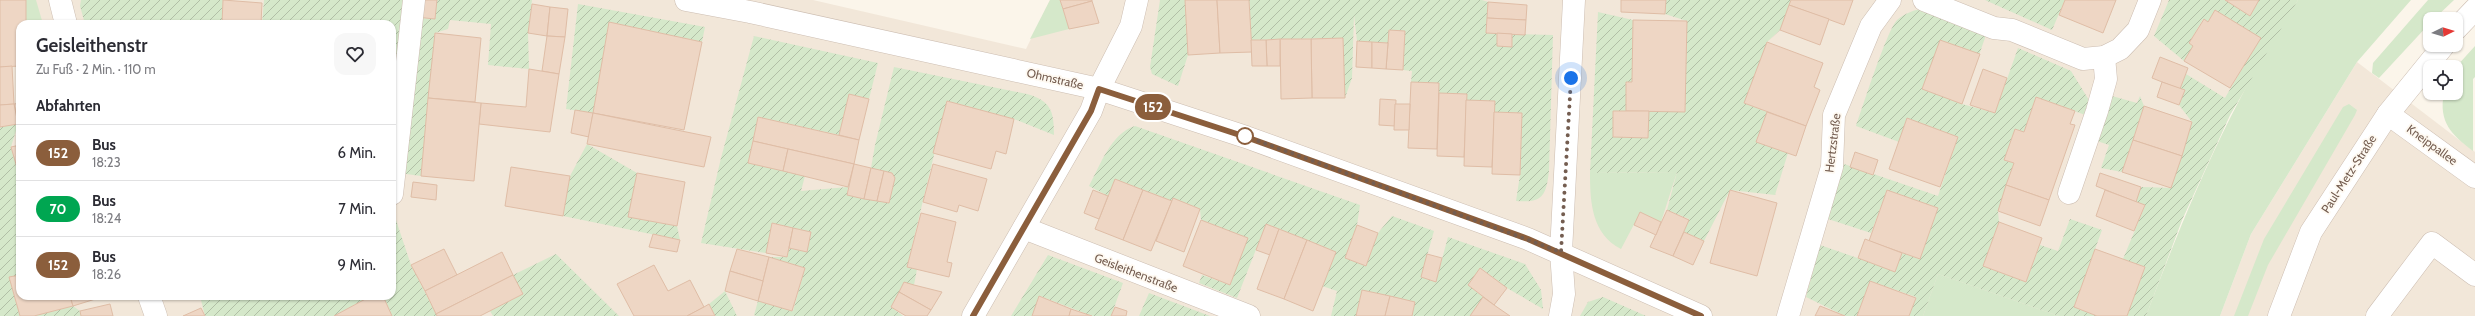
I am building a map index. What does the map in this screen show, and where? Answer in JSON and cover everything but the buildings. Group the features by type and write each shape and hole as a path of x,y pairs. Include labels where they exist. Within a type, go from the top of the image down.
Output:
{"street":[{"path":"60,0 65,20"},
{"path":"396,159 414,0"},
{"name":"Ohmstraße","path":"690,0 1099,89 1246,137 1561,252 1701,316"},
{"path":"973,316 1091,111 1099,89 1131,26 1137,0"},
{"path":"1560,316 1564,294 1561,252 1574,0"},
{"name":"Hertzstraße","path":"1788,316 1832,167 1834,115 1871,26 1890,0"},
{"path":"1924,0 1994,28 2012,30 2067,54 2083,59 2104,57 2120,49 2138,30 2150,0"},
{"path":"2463,22 2475,9"},
{"name":"Paul-Metz-Straße","path":"2279,316 2311,232 2388,114 2438,52"},
{"path":"2069,193 2097,111 2106,79 2104,57"},
{"name":"Kneippallee","path":"2388,114 2475,177"},
{"name":"Geisleithenstraße","path":"1024,228 1249,316"},
{"path":"2377,316 2432,243 2475,275"},
{"path":"150,300 156,316"}],"shaded area":[{"path":"0,0 813,0 1026,49 1050,0 2298,0 2230,115 2182,220 2146,316 0,316"},
{"path":"2357,62 2475,152 2475,316 2220,316 2251,234"}],"green space":[{"path":"26,0 36,0 42,20 26,20"},
{"path":"81,0 223,0 222,20 84,20 80,6"},
{"path":"264,0 411,0 401,86 396,85 396,20 262,20"},
{"path":"437,0 532,0 528,33 529,69 488,65 491,24 450,20 448,29 435,33 421,176 406,174 400,166 416,18 435,19"},
{"path":"1050,0 1060,0 1069,29 1030,39"},
{"path":"1160,0 1185,0 1188,55 1178,86 1152,74 1150,67"},
{"path":"1249,0 1482,0 1488,2 1486,33 1497,33 1497,46 1511,46 1512,34 1553,35 1549,171 1544,192 1537,199 1532,201 1516,201 1520,175 1522,113 1494,112 1466,100 1467,94 1439,93 1439,83 1411,82 1412,71 1403,70 1405,31 1389,30 1388,43 1357,41 1354,15 1352,78 1345,98 1343,38 1251,40"},
{"path":"1666,0 1791,0 1780,30 1767,42 1744,103 1767,112 1756,141 1788,153 1775,195 1730,190 1704,241 1684,232 1689,219 1667,210 1677,172 1590,173 1598,12 1633,20 1632,82 1626,82 1626,111 1613,111 1613,137 1649,111 1685,111 1687,21 1665,14"},
{"path":"1985,0 2065,0 2052,30"},
{"path":"2169,0 2225,0 2250,15 2259,0 2298,0 2230,115 2182,220 2146,316 2127,316 2145,267 2123,259 2145,206 2136,202 2141,187 2171,188 2192,122 2179,105 2185,90 2180,89 2186,74 2225,98 2260,38 2215,10 2208,22 2203,19 2189,43 2193,46 2184,61 2154,36"},
{"path":"2298,0 2411,0 2357,62 2251,234 2220,316 2146,316 2195,193 2232,114 2274,38"},
{"path":"2428,0 2454,0 2441,12 2423,12 2423,31 2379,78 2372,73 2373,63"},
{"path":"578,4 705,27 702,42 609,22 593,113 566,109"},
{"path":"1925,8 1986,35 1962,104 1995,113 2018,48 2071,71 2092,105 2088,116 2036,97 2024,132 2015,129 2004,160 2014,163 1998,211 1999,222 1983,266 2026,282 2040,245 2058,251 2070,219 2102,230 2074,307 2097,316 2059,316 1938,274 1923,316 1909,316 1916,297 1870,281 1857,316 1845,316 1806,297 1820,245 1895,271 1902,253 1920,259 1938,208 1887,190 1871,233 1828,219 1844,164 1938,196 1958,137 1907,118 1899,142 1856,126 1881,53 1897,20 1903,15"},
{"path":"754,36 878,63 869,99 849,94 839,135 758,117 748,162 805,176 801,191 848,187 847,195 889,203 895,178 891,173 871,168 875,145 894,67 1027,94 1041,100 1050,108 1053,119 1054,135 1014,119 947,101 907,267 917,269 914,285 904,283 891,307 903,316 756,316 754,315 758,301 793,311 805,268 769,257 787,257 789,248 807,252 811,232 772,223 766,253 701,243 721,158"},
{"path":"2475,46 2475,77 2473,79 2473,151 2448,127 2443,112 2443,100 2463,100 2462,60"},
{"path":"2112,96 2137,103 2140,96 2144,106 2122,172 2101,168 2109,145 2097,141"},
{"path":"2349,104 2357,110 2355,115 2268,265 2248,316 2234,316 2264,239 2343,107"},
{"path":"16,124 16,131 11,147 16,164 16,276 10,278 20,316 0,316 0,127"},
{"path":"1135,126 1360,205 1357,225 1345,258 1366,265 1378,233 1392,216 1434,231 1421,277 1436,281 1448,237 1525,264 1541,290 1543,309 1507,288 1481,268 1468,285 1483,297 1470,316 1412,316 1415,302 1362,290 1356,316 1331,316 1337,291 1322,286 1336,252 1266,224 1237,298 1199,283 1202,275 1230,285 1247,238 1201,220 1200,209 1173,198 1172,201 1115,179 1108,196 1089,186 1107,151 1113,143 1119,136"},
{"path":"587,144 637,173 629,217 677,226 680,240 563,216 570,176"},
{"path":"1677,172 1661,222 1640,213 1621,249 1611,243 1598,226 1595,217 1592,206 1590,173"},
{"path":"396,220 411,265 437,316 392,316 385,300 396,300"},
{"path":"556,254 619,316 493,316 490,311 523,294 513,275"},
{"path":"1048,255 1123,283 1111,316 1092,316 1040,296 1032,316 1011,316"},
{"path":"1938,274 2059,316 1923,316"},
{"path":"725,291 737,316 715,316 709,304"},
{"path":"1149,293 1210,316 1139,316"},
{"path":"1603,297 1646,316 1580,316 1588,302"},
{"path":"201,300 364,300 334,316 205,316"},
{"path":"73,306 80,311 81,316 34,316"}],"bus line":[{"name":"152","path":"973,316 1091,111 1099,89 1246,137 1528,239 1561,252 1701,316"}],"route":[{"path":"1245,136 1561,252 1571,78"}]}
